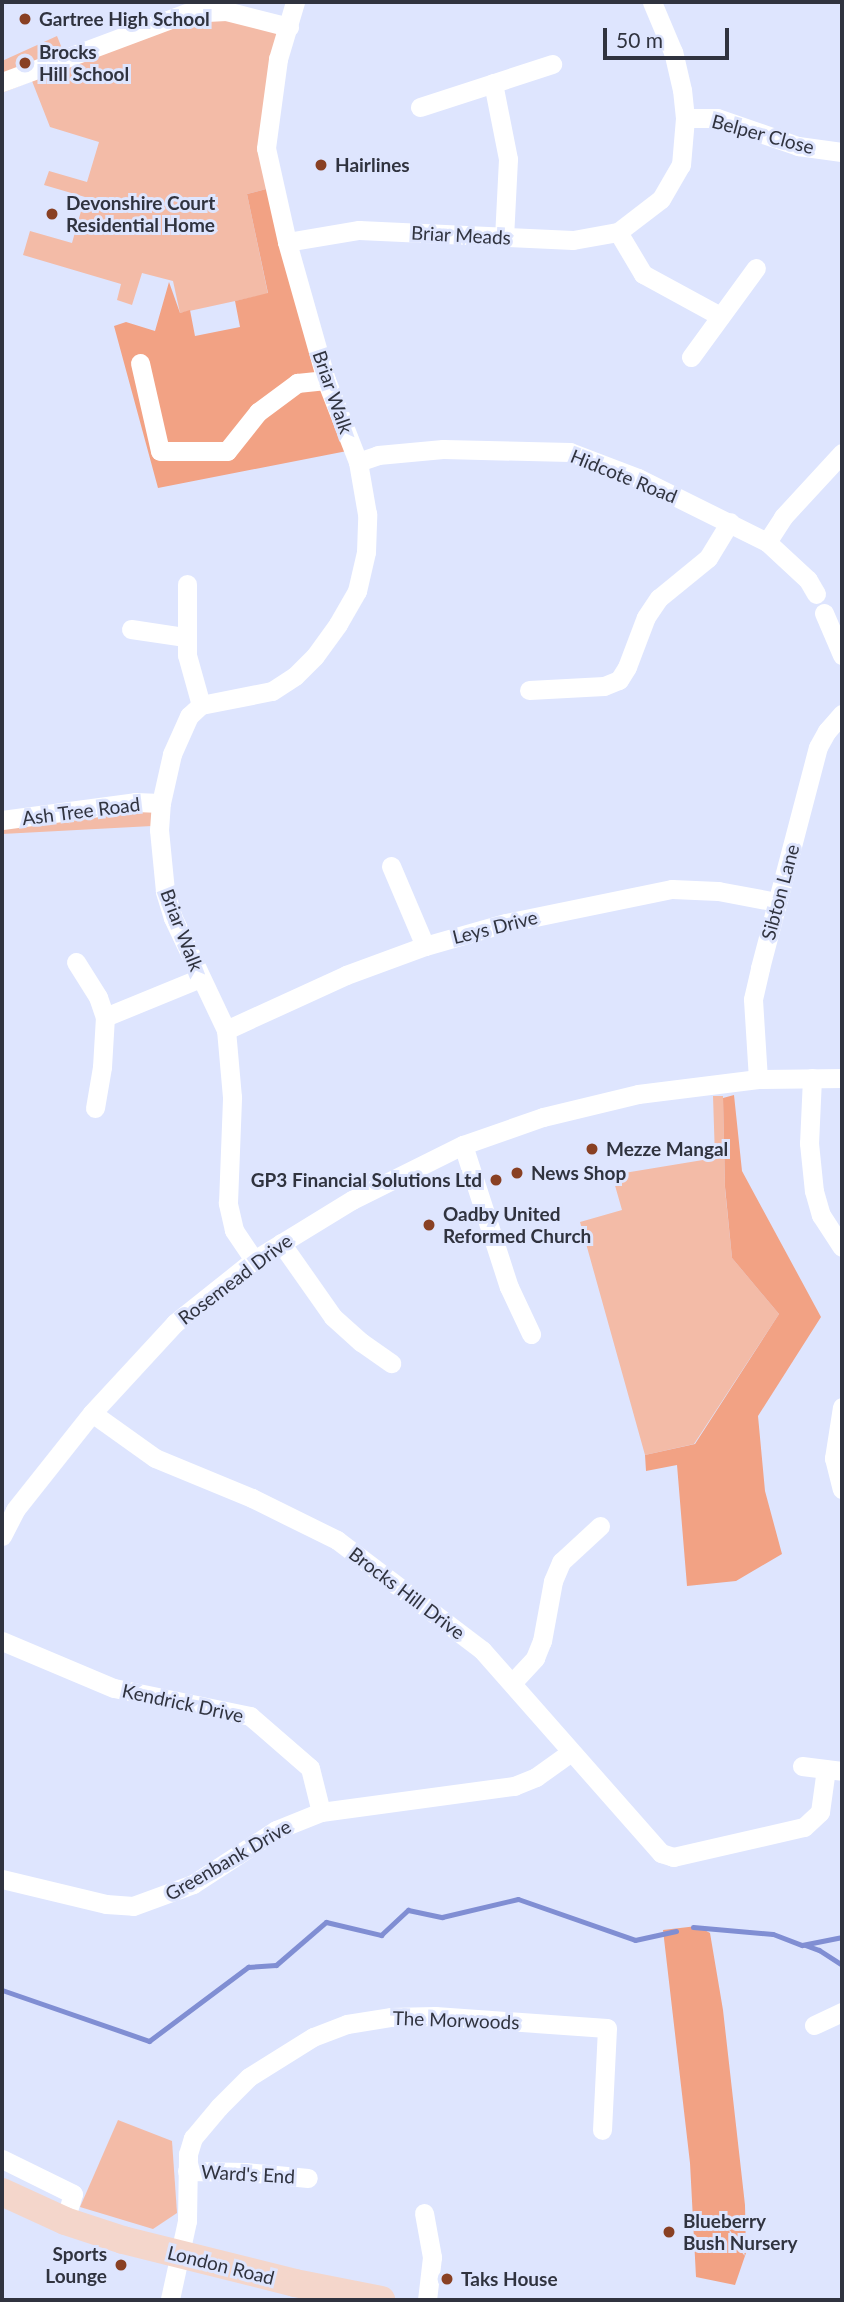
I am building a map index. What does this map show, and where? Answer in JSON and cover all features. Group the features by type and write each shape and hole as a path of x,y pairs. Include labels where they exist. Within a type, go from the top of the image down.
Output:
{"main road":[{"name":"London Road","path":"2,2192 65,2221 294,2292 381,2300"}],"street":[{"path":"286,242 266,148 278,59 295,2"},
{"name":"Briar Meads","path":"286,242 359,230 573,240 618,232 661,199 681,165 684,118 679,71 652,2"},
{"path":"2,82 187,13 226,12 289,27"},
{"path":"420,107 552,64"},
{"path":"493,83 508,159 503,237"},
{"name":"Belper Close","path":"684,118 717,118 798,146 842,152"},
{"path":"618,232 642,274 720,316"},
{"name":"Briar Walk","path":"254,1260 234,1230 228,1203 232,1097 226,1030 184,947 164,891 160,861 161,803 180,730 201,705 272,691 295,676 338,624 357,591 366,552 367,514 358,462 326,380 286,242"},
{"path":"691,357 756,268"},
{"path":"140,363 160,451 227,451 258,412 297,383 326,380"},
{"name":"Hidcote Road","path":"358,462 378,455 443,449 570,452 638,478 767,542 808,580 816,594"},
{"path":"767,542 783,517 842,453"},
{"path":"529,690 604,686 619,680 627,667 646,617 659,598 708,558 730,522"},
{"path":"187,584 186,637 190,672 201,705"},
{"path":"824,613 842,655"},
{"path":"131,629 186,637"},
{"name":"Sibton Lane","path":"758,1079 753,999 818,747 827,731 842,714"},
{"name":"Ash Tree Road","path":"2,821 135,802 161,803"},
{"path":"391,866 425,946"},
{"name":"Leys Drive","path":"226,1030 346,975 425,946 647,892 694,888 777,902"},
{"path":"76,962 98,997 105,1017 102,1067 95,1108"},
{"path":"105,1017 200,978"},
{"path":"812,1078 809,1143 814,1191 821,1215 842,1247"},
{"name":"Rosemead Drive","path":"2,1536 15,1510 92,1413 175,1323 254,1260 352,1200 463,1145 543,1117 638,1094 758,1079 842,1078"},
{"path":"463,1145 509,1287 531,1334"},
{"path":"281,1243 333,1317 361,1342 391,1363"},
{"path":"842,1407 834,1458 842,1489"},
{"name":"Brocks Hill Drive","path":"92,1413 155,1458 252,1498 337,1540 482,1650 662,1853 673,1857 803,1827 820,1812 834,1770"},
{"path":"512,1683 535,1658 542,1641 561,1562 600,1526"},
{"name":"Kendrick Drive","path":"2,1641 114,1688 250,1716 310,1768 321,1812"},
{"name":"Greenbank Drive","path":"2,1879 106,1904 133,1906 193,1884 276,1830 321,1812 514,1786 536,1777 571,1752"},
{"path":"802,1766 834,1770"},
{"path":"814,2025 842,2012"},
{"name":"The Morwoods","path":"170,2299 187,2221 187,2171 193,2138 249,2077 313,2037 347,2024 391,2017 607,2028 602,2130"},
{"path":"2,2159 73,2194 65,2221"},
{"name":"Ward's End","path":"187,2171 244,2172 308,2178"},
{"path":"425,2213 432,2257 427,2300"}],"shaded area":[{"path":"187,13 289,27 279,57 274,187 247,194 268,294 180,313 173,281 142,273 132,305 117,300 121,284 23,255 30,231 72,243 85,197 44,185 49,171 87,182 99,142 50,127 32,81 2,93 2,61 57,36 65,56"},
{"path":"274,187 347,451 158,488 114,326 126,322 155,331 169,282 180,313 190,310 195,336 240,327 235,301 268,293 247,194"},
{"path":"161,803 152,826 2,834 2,820"},
{"path":"734,1095 742,1171 821,1317 758,1416 765,1491 782,1554 736,1581 687,1586 677,1465 646,1471 645,1455 695,1444 779,1314 732,1258 725,1187 723,1098"},
{"path":"713,1096 723,1096 725,1189 732,1258 779,1314 694,1444 645,1455 580,1222 622,1210 612,1175 715,1158"},
{"path":"697,1926 710,1933 723,2010 745,2205 746,2253 735,2285 696,2277 690,2163 663,1930"},
{"path":"118,2120 172,2141 177,2213 153,2229 80,2207"}],"waterway":[{"path":"2,1990 149,2041 248,1967 276,1965 326,1922 381,1935 408,1910 442,1917 518,1899 635,1940 676,1931"},
{"path":"693,1927 773,1934 802,1945 842,1937"},
{"path":"805,1945 819,1950 842,1965"}],"place":[{"name":"Gartree High School","path":"25,19"},
{"name":"Brocks Hill School","path":"25,63"},
{"name":"Hairlines","path":"321,165"},
{"name":"Devonshire Court Residential Home","path":"52,214"},
{"name":"Mezze Mangal","path":"592,1149"},
{"name":"News Shop","path":"517,1173"},
{"name":"GP3 Financial Solutions Ltd","path":"496,1180"},
{"name":"Oadby United Reformed Church","path":"429,1225"},
{"name":"Blueberry Bush Nursery","path":"669,2232"},
{"name":"Sports Lounge","path":"121,2265"},
{"name":"Taks House","path":"447,2279"}]}
